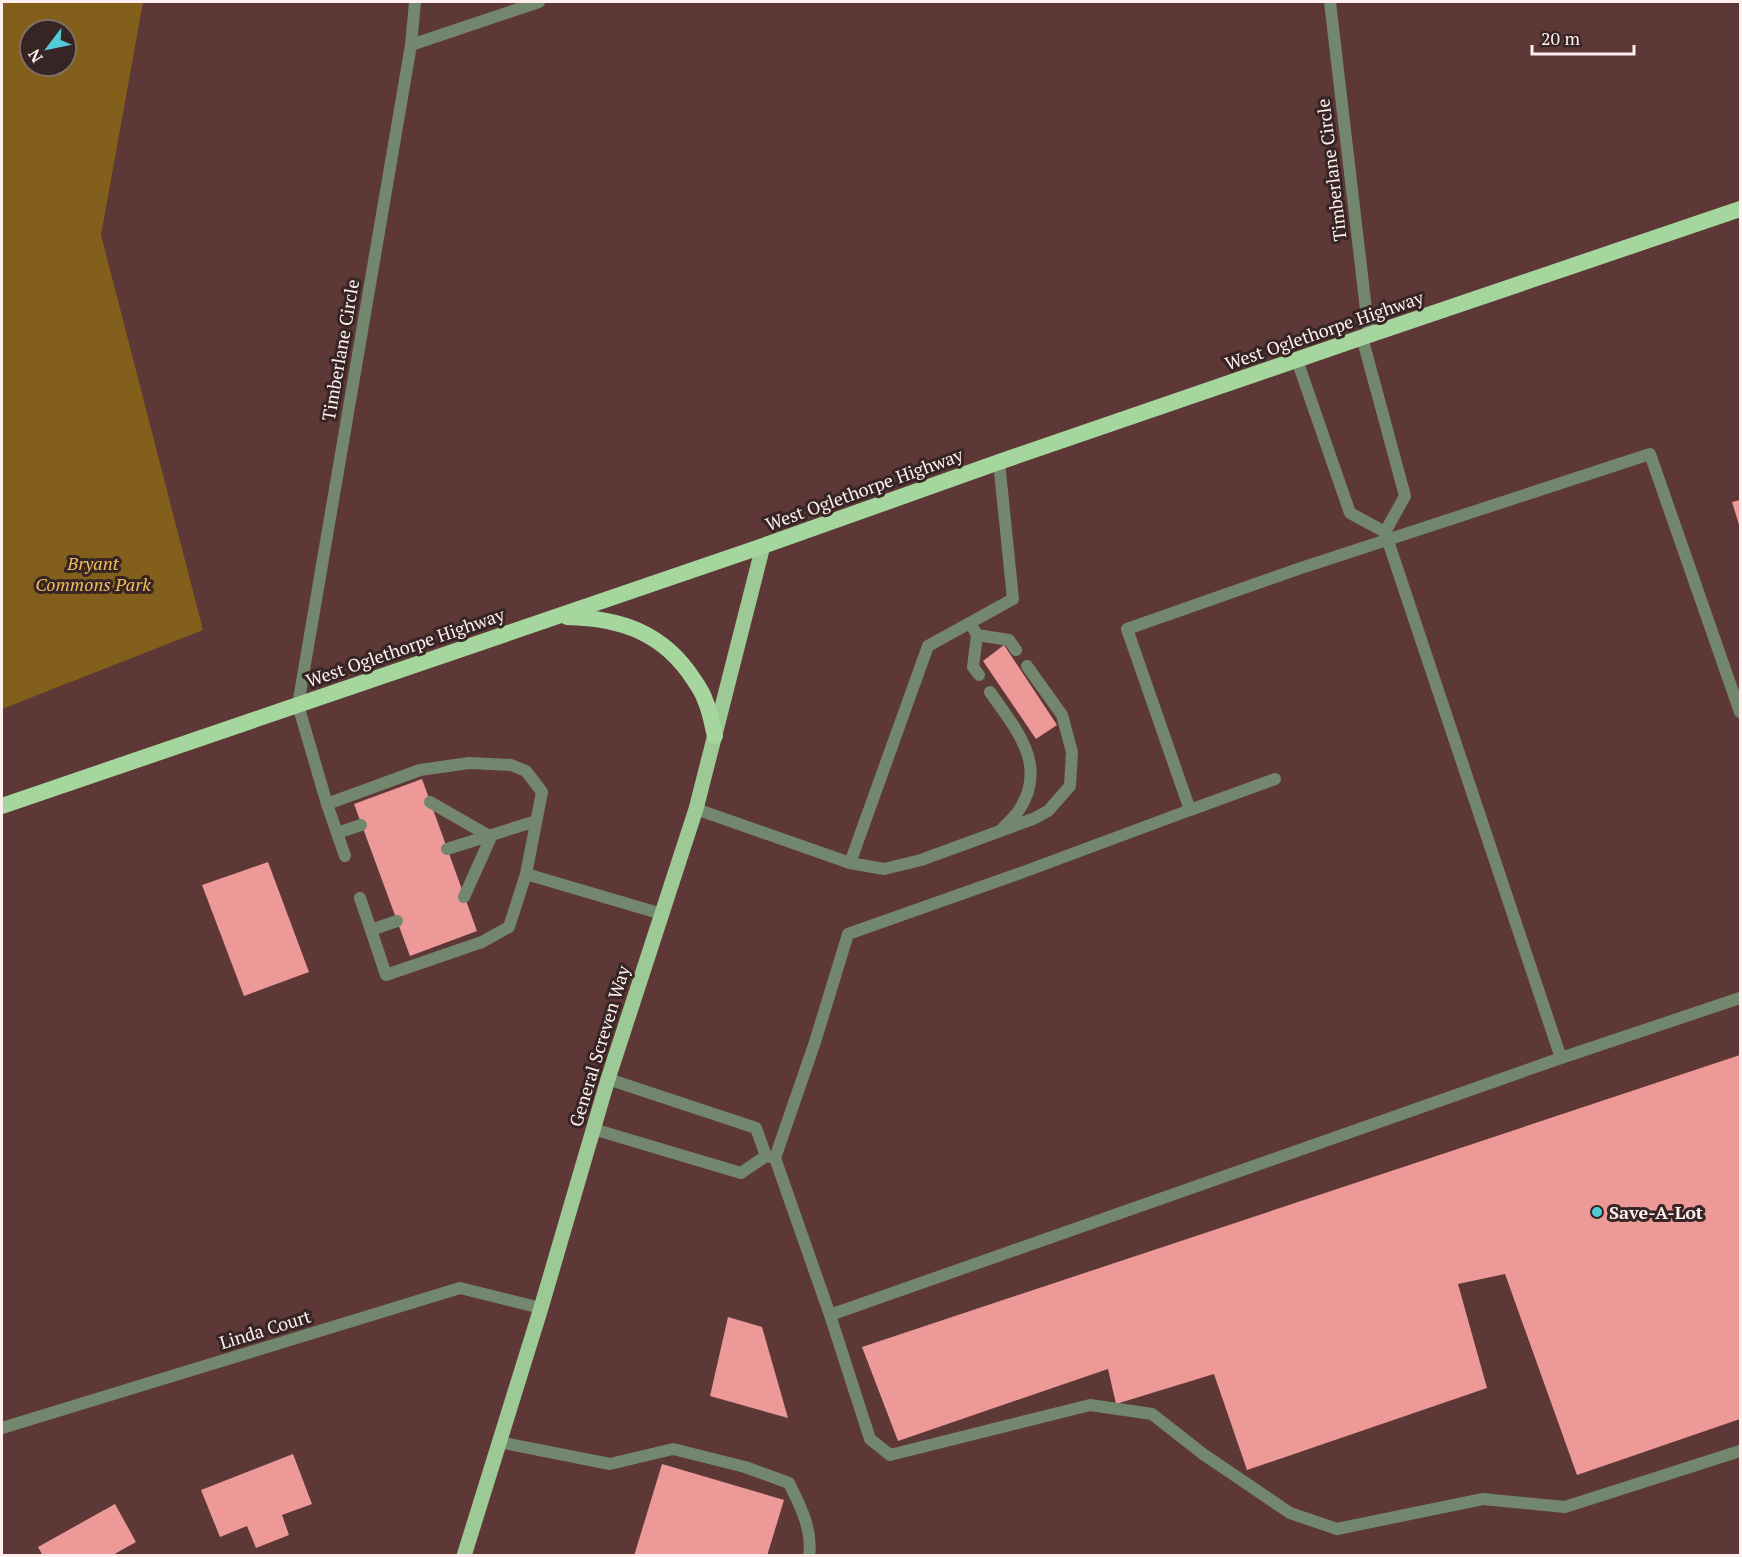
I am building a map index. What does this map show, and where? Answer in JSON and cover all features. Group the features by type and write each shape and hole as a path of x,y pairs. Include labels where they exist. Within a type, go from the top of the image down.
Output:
{"highway":[{"name":"West Oglethorpe Highway","path":"2,806 1740,209"},
{"path":"554,617 593,618 624,625 661,642 682,661 705,698 715,736"}],"main road":[{"name":"General Screven Way","path":"464,1556 541,1308 608,1079 696,809 763,546"}],"street":[{"name":"Timberlane Circle","path":"298,705 411,45 414,2"},
{"path":"411,45 539,2"},
{"name":"Timberlane Circle","path":"1330,2 1365,336 1405,496 1386,536"},
{"path":"1297,360 1350,513 1386,536 1561,1058"},
{"path":"1190,810 1127,629 1386,536 1650,454 1740,712"},
{"path":"850,864 928,646 1013,599 999,462"},
{"path":"970,623 977,634 973,667 979,675"},
{"path":"977,634 1009,640 1016,650"},
{"path":"696,809 850,864 884,869 921,860 1033,819 1048,811 1070,786 1072,753 1062,715 1027,666"},
{"path":"990,692 1024,743 1029,757 1031,783 1019,810 1002,829"},
{"path":"298,705 345,856"},
{"path":"327,804 420,770 469,763 511,765 526,771 542,792 526,874 509,927 482,942 386,975 360,898"},
{"path":"593,1129 741,1173 770,1157 815,1042 848,934 1275,779"},
{"path":"430,802 491,837"},
{"path":"447,849 536,822"},
{"path":"337,833 361,825"},
{"path":"464,897 491,837"},
{"path":"526,874 662,914"},
{"path":"371,930 397,921"},
{"path":"831,1315 1561,1058 1740,998"},
{"path":"608,1079 756,1128 770,1157 831,1315 870,1439 890,1455 1090,1406 1152,1414 1203,1454 1290,1513 1337,1529 1483,1499 1565,1507 1740,1450"},
{"name":"Linda Court","path":"2,1428 460,1288 541,1308"},
{"path":"499,1442 610,1464 673,1449 745,1467 789,1483 805,1515 809,1556"}],"green space":[{"name":"Bryant Commons Park","path":"2,2 143,2 101,235 203,630 2,709"}],"building":[{"path":"1740,500 1740,528 1732,502"},
{"path":"1004,645 1057,725 1036,739 983,661"},
{"path":"422,779 477,931 410,956 354,804"},
{"path":"268,862 309,972 244,996 202,885"},
{"path":"1740,1055 1740,1419 1577,1475 1505,1274 1458,1284 1487,1388 1247,1470 1214,1374 1116,1404 1108,1369 898,1441 862,1347"},
{"path":"728,1317 762,1327 788,1418 710,1396"},
{"path":"293,1454 312,1504 282,1515 289,1535 256,1548 247,1526 220,1537 201,1490"},
{"path":"662,1464 784,1500 767,1556 634,1556"},
{"path":"115,1504 136,1542 111,1556 43,1556 38,1547"}],"place":[{"name":"Save-A-Lot","path":"1597,1212"}]}
